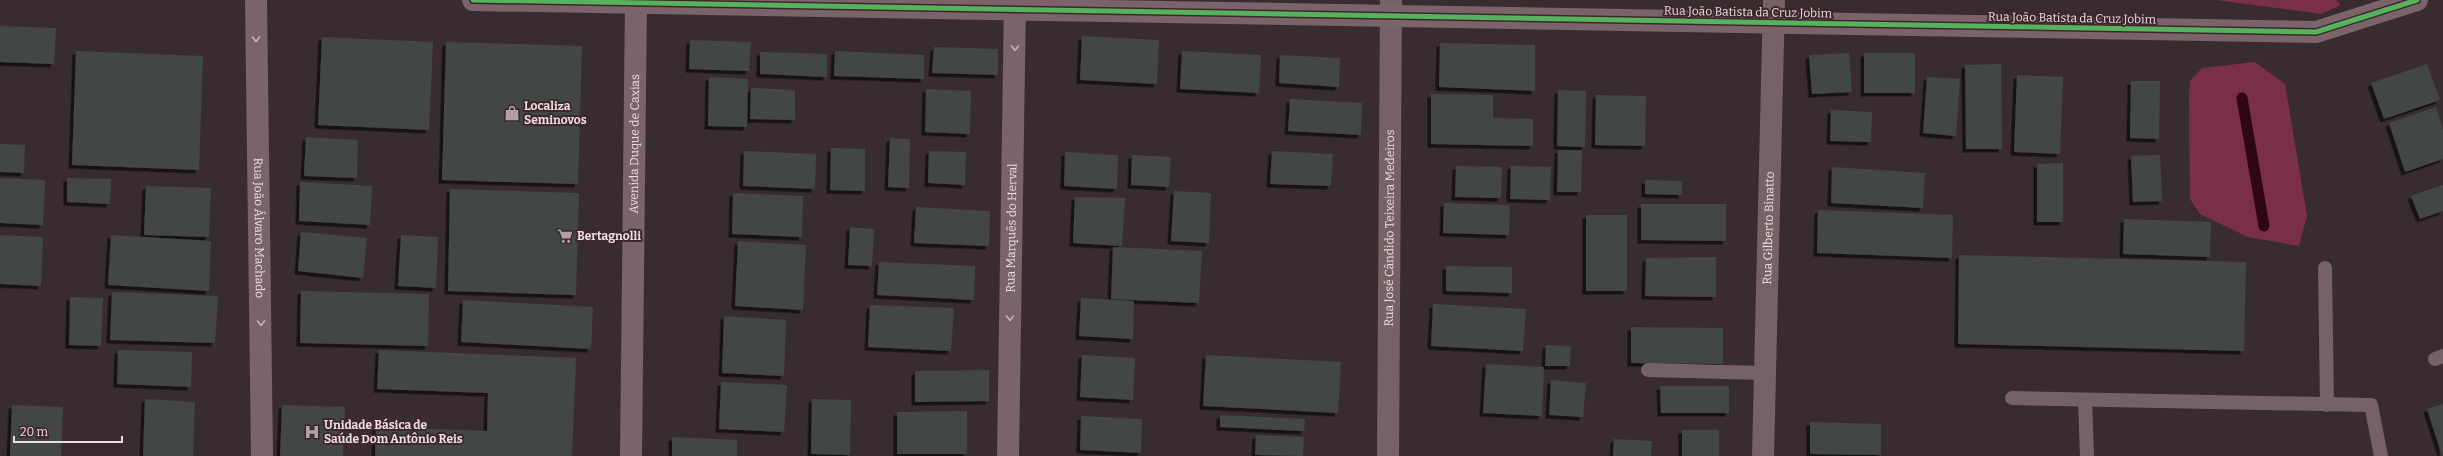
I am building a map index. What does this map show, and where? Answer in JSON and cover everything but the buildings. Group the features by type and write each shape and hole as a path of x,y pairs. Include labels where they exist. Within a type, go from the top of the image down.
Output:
{"street":[{"name":"Rua João Álvaro Machado","path":"256,0 262,456"},
{"name":"Rua João Batista da Cruz Jobim","path":"473,0 1391,8 1773,23 2316,32 2417,0"},
{"name":"Rua Gilberto Binatto","path":"1763,456 1774,0"},
{"name":"Avenida Duque de Caxias","path":"631,456 636,1"},
{"name":"Rua Marquês do Herval","path":"1008,456 1015,5"},
{"name":"Rua José Cândido Teixeira Medeiros","path":"1388,456 1391,8"}],"lane":[{"path":"2325,268 2327,405"},
{"path":"1648,370 1765,373"},
{"path":"2012,398 2371,405 2381,456"},
{"path":"2085,400 2086,456"}],"shaded area":[{"path":"2216,0 2336,0 2341,5 2321,14"},
{"path":"2255,62 2285,84 2307,216 2299,246 2248,237 2200,214 2190,199 2190,81 2202,68"}],"waterway":[{"path":"2242,98 2264,226"}],"cycle path":[{"path":"473,0 2316,32 2417,0"}],"place":[{"name":"Localiza Seminovos","path":"512,113"},
{"name":"Bertagnolli","path":"565,236"},
{"name":"Unidade Básica de Saúde Dom Antônio Reis","path":"312,432"}]}
